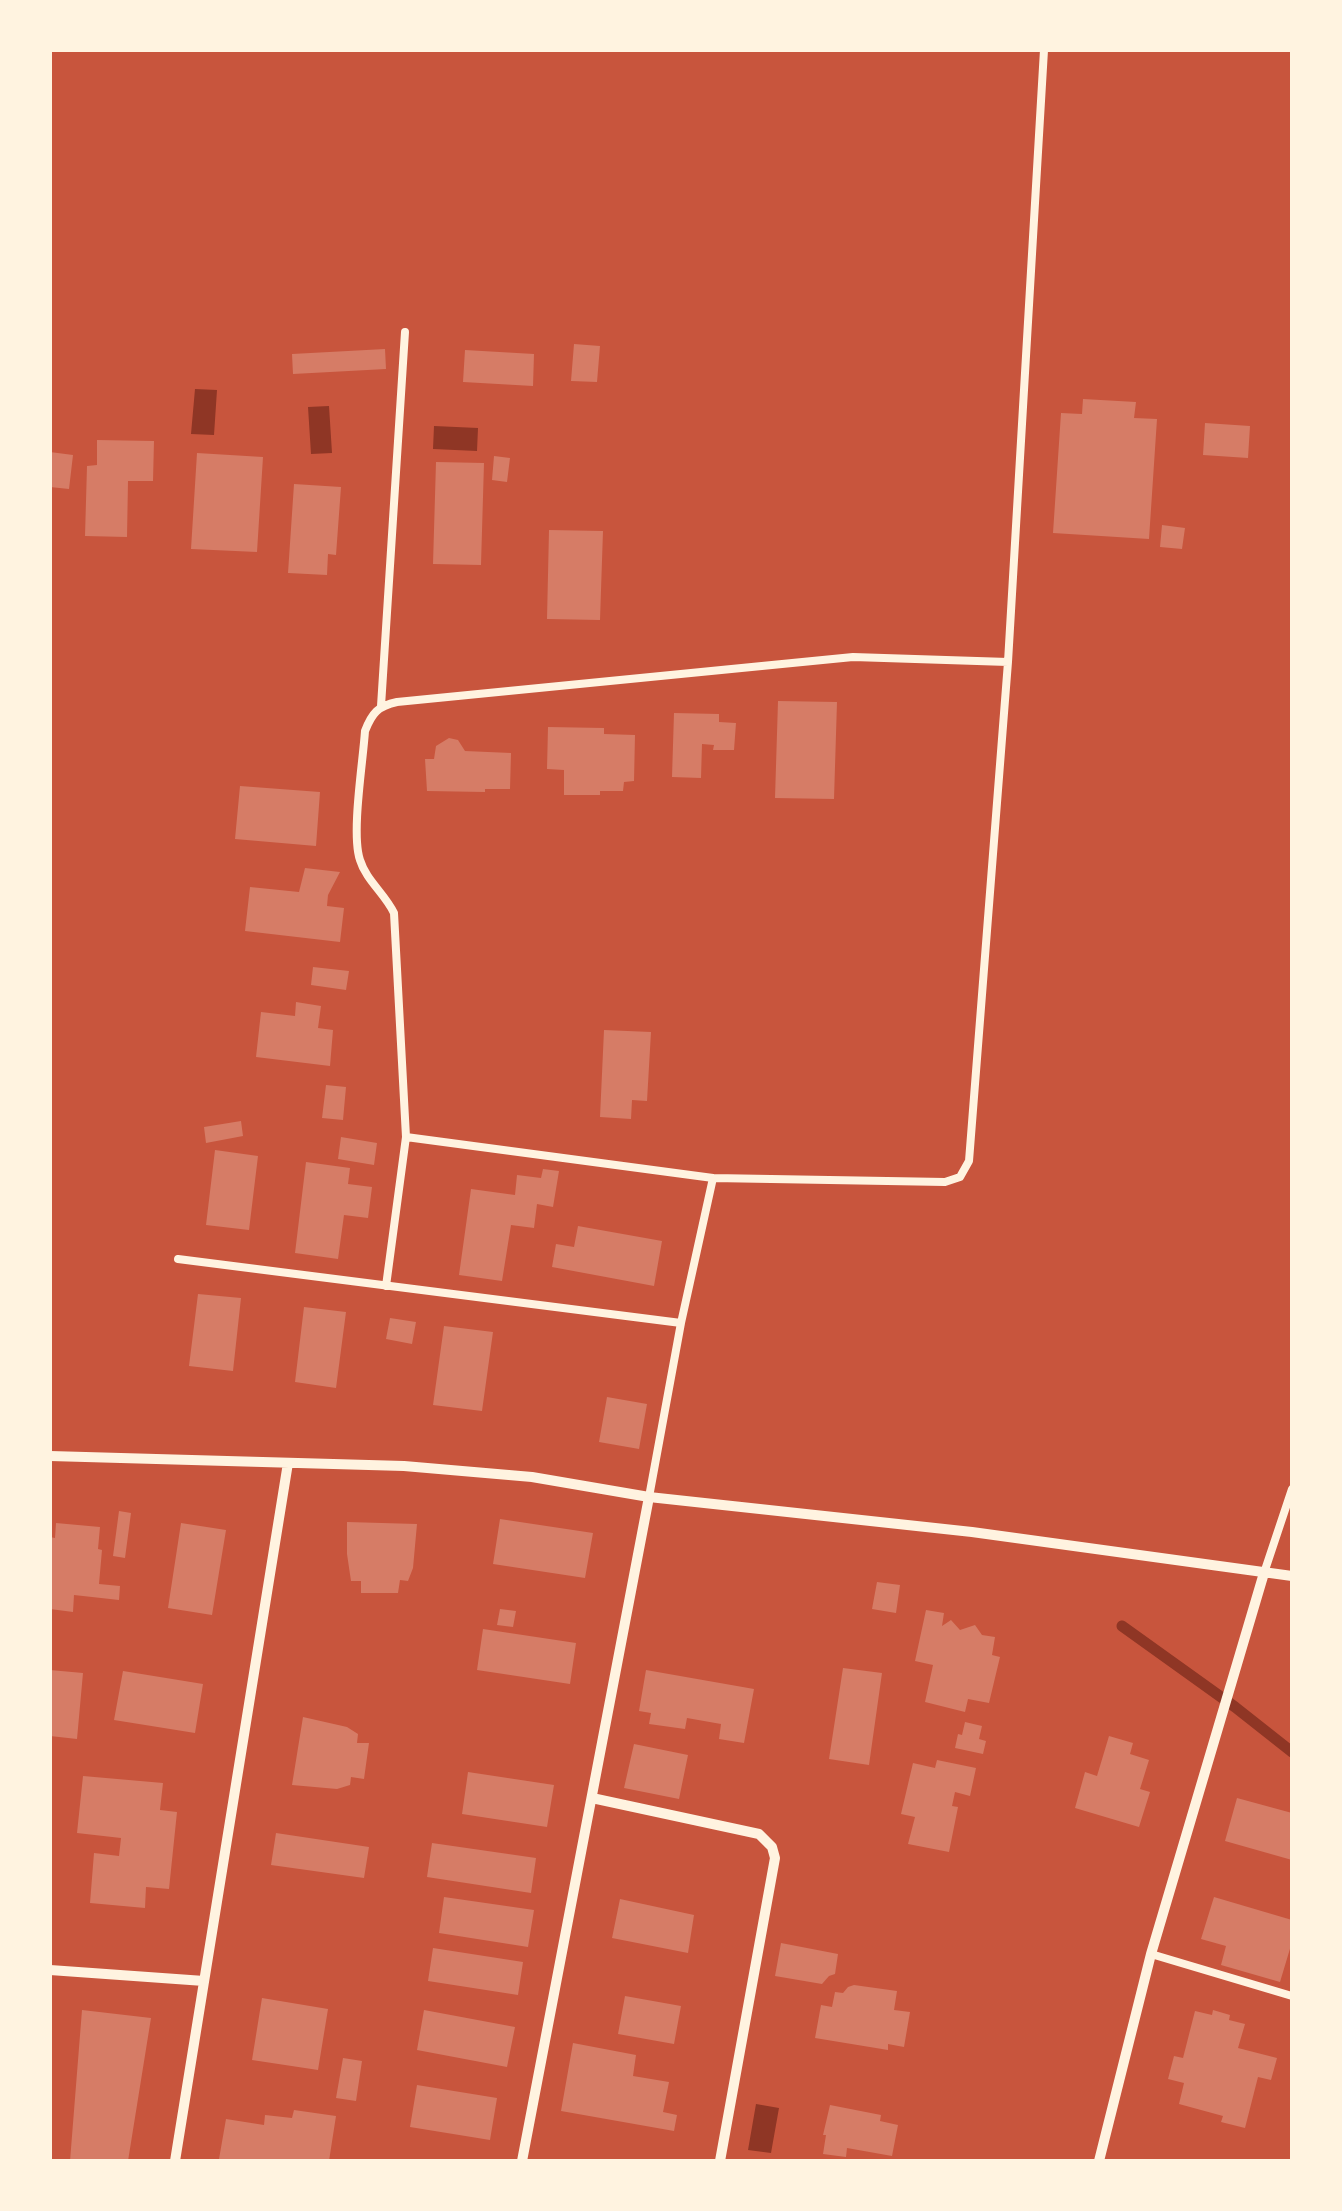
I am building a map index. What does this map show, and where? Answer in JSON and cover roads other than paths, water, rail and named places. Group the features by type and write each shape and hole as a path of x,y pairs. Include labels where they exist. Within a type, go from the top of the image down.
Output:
{"street":[{"path":"50,1456 288,1462 532,1477 649,1498 972,1532 1292,1576"},
{"path":"175,2161 288,1462"},
{"path":"522,2161 649,1498"},
{"path":"1099,2161 1151,1954 1264,1573"},
{"path":"592,1798 759,1834 772,1847 775,1858 720,2161"},
{"path":"50,1970 204,1981"}],"lane":[{"path":"406,1137 713,1178 945,1182 960,1177 969,1161 1008,662 1044,50"},
{"path":"381,706 405,332"},
{"path":"386,1286 406,1137 394,913 360,862 356,844 365,732 371,716 381,706 853,657 1008,662"},
{"path":"649,1498 681,1322 713,1178"},
{"path":"178,1260 681,1322"},
{"path":"1264,1573 1292,1489"},
{"path":"1151,1954 1292,1996"}],"waterway":[{"path":"1122,1626 1292,1752"}]}
